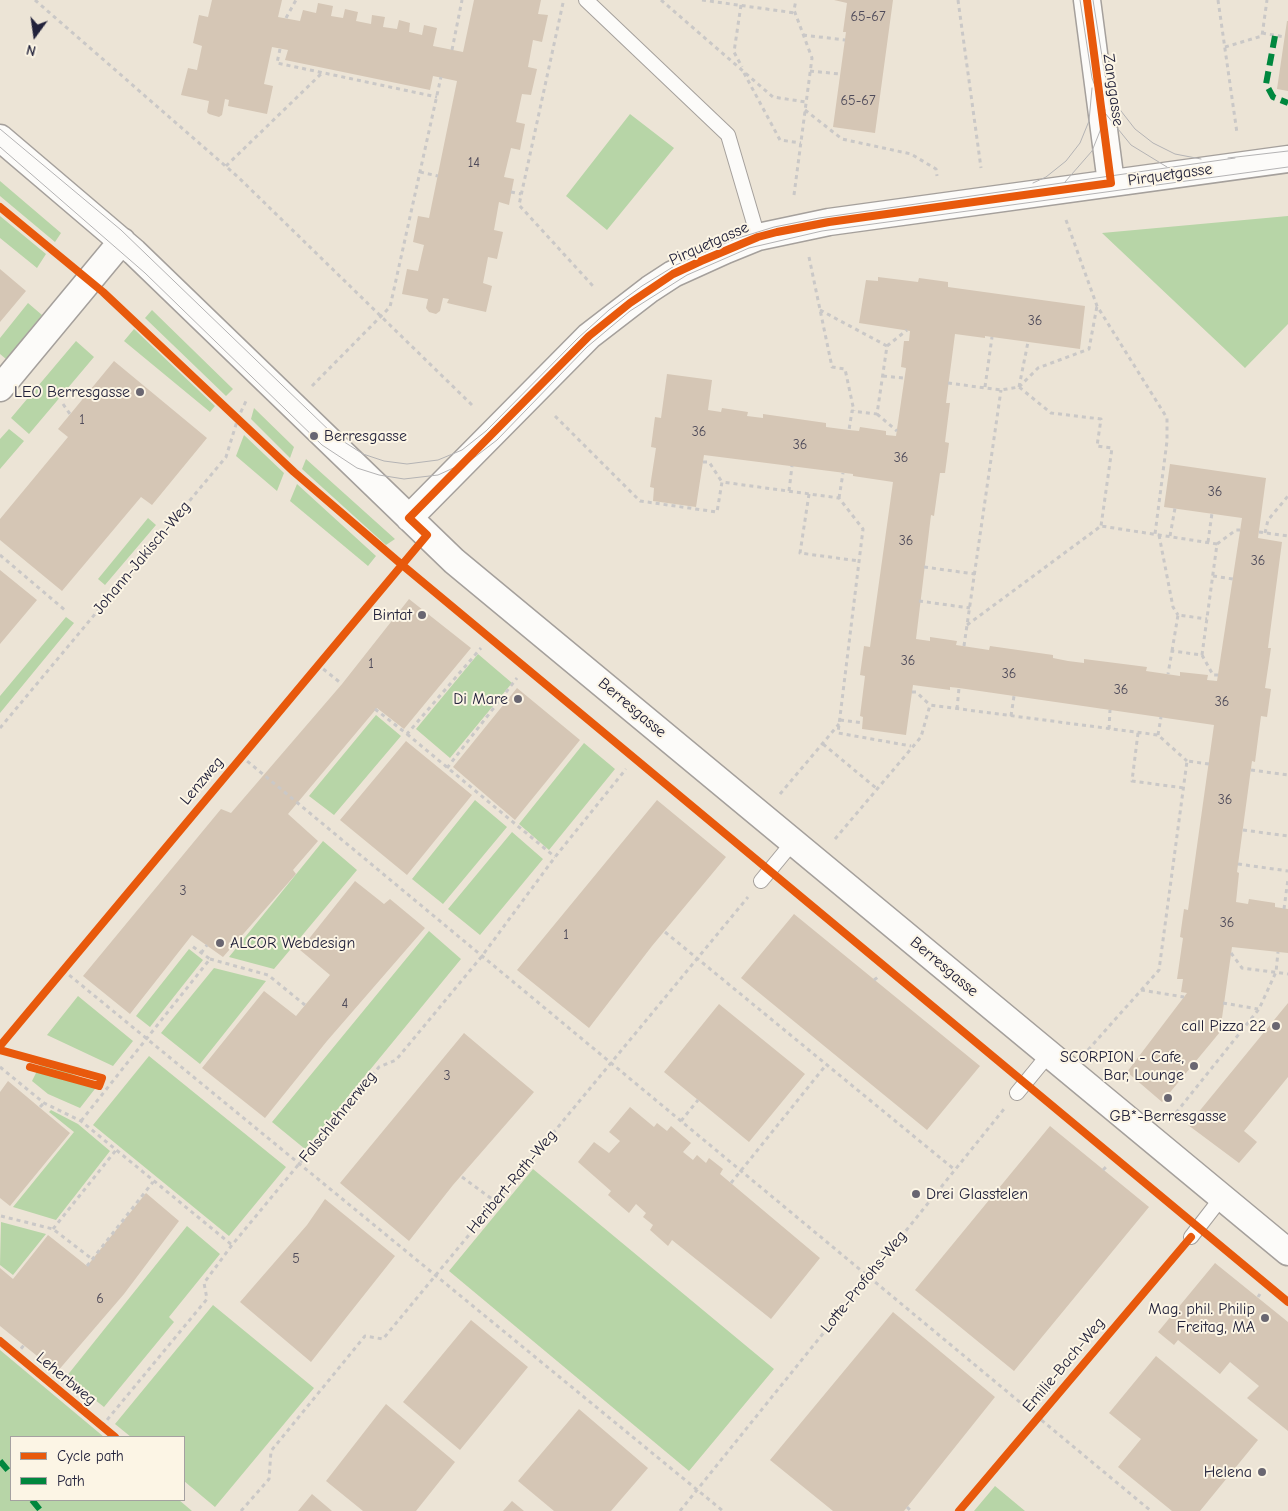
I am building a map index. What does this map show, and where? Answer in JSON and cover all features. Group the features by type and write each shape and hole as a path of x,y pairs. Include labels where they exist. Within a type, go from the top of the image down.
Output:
{"street":[{"name":"Zanggasse","path":"1087,0 1112,183"},
{"name":"Berresgasse","path":"0,138 122,241 454,561 1288,1252"},
{"name":"Pirquetgasse","path":"409,518 589,336 630,302 673,274 758,237 829,222 1288,158"},
{"path":"0,388 122,241"}],"lane":[{"path":"586,0 728,136 758,237"},
{"path":"761,881 793,842"},
{"path":"1017,1093 1049,1054"},
{"path":"1190,1236 1222,1198"}],"path":[{"path":"35,0 226,166 472,405"},
{"path":"286,18 296,0"},
{"path":"452,50 462,0"},
{"path":"564,0 519,205 593,286"},
{"path":"661,0 773,97 806,102"},
{"path":"702,0 795,13"},
{"path":"738,0 734,52 780,140 801,143"},
{"path":"794,195 812,58 795,13 796,0"},
{"path":"958,0 981,168"},
{"path":"1218,0 1236,133"},
{"path":"1225,47 1262,36 1267,0"},
{"path":"1262,33 1285,37"},
{"path":"803,35 845,40"},
{"path":"280,49 277,63 437,97"},
{"path":"810,71 840,74"},
{"path":"226,166 322,73"},
{"path":"292,406 390,307 441,77"},
{"path":"805,110 842,139 911,154 936,169 937,176"},
{"path":"420,172 438,176"},
{"path":"511,192 522,194"},
{"path":"1066,220 1098,306 1167,418 1167,440 1157,534 1173,607 1178,616 1168,674"},
{"path":"809,257 832,367 845,369 854,411 852,411 849,430"},
{"path":"948,384 1001,390 1019,388 1038,368 1089,349 1098,306"},
{"path":"820,310 887,346"},
{"path":"877,414 887,346 907,330"},
{"path":"985,388 992,337"},
{"path":"1019,388 1028,342"},
{"path":"883,376 904,378"},
{"path":"1019,388 1051,412 1101,420 1097,446 1112,448 1101,526"},
{"path":"964,646 1001,390"},
{"path":"63,404 70,414"},
{"path":"854,411 877,414 893,430 897,430"},
{"path":"230,412 245,425"},
{"path":"554,416 640,501 717,512 722,482 709,462 703,462"},
{"path":"789,491 792,466"},
{"path":"838,498 843,473"},
{"path":"722,482 838,498 863,529 838,734 911,746"},
{"path":"808,494 800,553 859,561"},
{"path":"1265,533 1268,520 1288,496"},
{"path":"1170,536 1175,508"},
{"path":"1208,542 1212,513"},
{"path":"967,625 1101,526 1217,544"},
{"path":"1218,675 1213,675 1202,655 1217,544 1236,530 1240,530"},
{"path":"1259,532 1288,536"},
{"path":"0,555 66,611"},
{"path":"924,567 975,574"},
{"path":"1213,576 1233,579"},
{"path":"919,601 970,608"},
{"path":"1178,616 1207,619"},
{"path":"407,734 481,648"},
{"path":"1172,651 1202,655"},
{"path":"311,672 323,657"},
{"path":"317,664 342,684"},
{"path":"447,768 517,678"},
{"path":"957,709 959,688"},
{"path":"912,692 916,692 930,706 1158,735 1187,761 1209,764"},
{"path":"1011,716 1014,696"},
{"path":"835,839 920,737 930,706"},
{"path":"375,709 555,857"},
{"path":"1109,729 1110,710"},
{"path":"1158,735 1161,717"},
{"path":"840,722 862,723"},
{"path":"780,794 840,722"},
{"path":"1138,732 1132,781 1184,788"},
{"path":"823,744 876,788"},
{"path":"426,758 429,754"},
{"path":"241,756 1151,1511"},
{"path":"1088,1051 1159,970 1187,761"},
{"path":"1251,770 1288,775"},
{"path":"1242,830 1288,836"},
{"path":"1238,864 1288,871"},
{"path":"1284,909 1288,879"},
{"path":"665,932 955,1170"},
{"path":"192,946 210,959 268,975 306,1005"},
{"path":"201,953 207,946"},
{"path":"1170,1119 1259,1009 1276,972 1278,952"},
{"path":"1231,953 1242,968 1288,974"},
{"path":"81,1121 210,959"},
{"path":"57,977 70,962"},
{"path":"64,970 723,1511"},
{"path":"1141,990 1184,997"},
{"path":"1223,1003 1259,1009"},
{"path":"731,1183 826,1065"},
{"path":"0,1067 44,1103 81,1121 232,1245"},
{"path":"99,1086 102,1078"},
{"path":"681,1121 698,1100"},
{"path":"40,1107 44,1103"},
{"path":"53,1229 116,1150"},
{"path":"1103,1170 1106,1166"},
{"path":"462,1177 496,1202"},
{"path":"87,1266 153,1182"},
{"path":"0,1216 53,1229 92,1259"},
{"path":"14,1353 24,1345"},
{"path":"907,1507 911,1511"}],"green space":[{"path":"630,114 674,148 607,230 566,196"},
{"path":"0,181 61,233 55,242 0,196"},
{"path":"0,216 46,254 37,268 0,238"},
{"path":"1288,216 1288,324 1245,368 1102,233"},
{"path":"28,303 42,315 6,359 0,354 0,338"},
{"path":"152,310 233,389 226,396 145,318"},
{"path":"134,329 215,406 210,412 124,341"},
{"path":"76,341 94,357 29,434 11,418"},
{"path":"254,408 294,447 290,458 251,419"},
{"path":"9,429 24,441 0,469 0,439"},
{"path":"244,435 284,473 277,491 236,456"},
{"path":"306,459 395,539 386,545 302,469"},
{"path":"297,484 376,556 368,566 290,501"},
{"path":"148,518 156,525 105,585 98,579"},
{"path":"66,617 74,623 0,713 0,696"},
{"path":"478,654 512,683 450,758 416,729"},
{"path":"376,715 401,736 334,815 309,796"},
{"path":"584,743 615,769 549,850 519,824"},
{"path":"475,800 507,827 443,904 412,879"},
{"path":"512,832 543,859 480,935 448,909"},
{"path":"323,841 357,870 274,969 229,957"},
{"path":"429,931 461,959 305,1149 272,1122"},
{"path":"189,949 203,960 150,1027 136,1016"},
{"path":"214,968 266,981 200,1064 161,1033"},
{"path":"78,996 133,1041 113,1066 47,1035"},
{"path":"149,1056 286,1167 229,1236 93,1125"},
{"path":"42,1061 98,1085 80,1108 48,1094 32,1081"},
{"path":"51,1110 78,1124 110,1151 56,1220 13,1207 74,1132 49,1112"},
{"path":"533,1169 774,1369 689,1471 449,1271"},
{"path":"1,1222 46,1234 13,1275 0,1265"},
{"path":"187,1226 220,1254 169,1317 174,1322 104,1407 66,1377"},
{"path":"213,1305 314,1388 215,1507 185,1482 185,1436 130,1436 115,1424"},
{"path":"0,1350 103,1436 10,1436 10,1501 180,1501 192,1511 0,1511"},
{"path":"995,1486 1025,1511 974,1511"}],"building":[{"path":"212,0 282,0 278,17 300,21 303,10 316,13 318,3 333,6 331,16 343,18 345,9 358,12 356,21 371,24 372,15 385,17 383,27 397,29 399,20 410,23 409,32 422,35 424,25 437,28 433,46 463,52 474,0 541,0 538,14 548,15 542,42 533,40 528,67 537,69 531,95 522,94 516,122 525,124 520,150 511,148 504,177 514,179 509,205 499,202 494,230 503,232 497,259 488,257 483,283 492,286 486,312 447,303 449,299 443,298 440,311 436,314 429,312 426,308 428,299 402,294 407,269 418,271 424,245 413,242 418,216 429,218 457,81 433,76 430,90 285,60 288,50 272,47 264,84 273,86 267,114 228,106 229,100 225,99 222,115 219,117 209,114 207,112 209,101 181,95 188,68 197,70 202,46 193,43 199,15 208,17"},
{"path":"834,0 893,0 875,133 833,127 846,32 843,32 847,3"},
{"path":"1288,21 1288,91 1277,89"},
{"path":"0,269 26,291 0,322"},
{"path":"878,277 918,282 919,278 948,282 948,287 1085,306 1080,349 985,336 985,338 955,334 946,403 950,403 945,442 949,443 945,473 940,473 934,516 931,515 916,639 930,641 930,637 957,641 956,645 989,650 990,646 1053,655 1053,658 1068,661 1084,663 1084,659 1147,667 1146,671 1180,676 1180,672 1208,675 1207,680 1217,681 1242,518 1164,507 1170,464 1266,478 1258,538 1282,542 1268,648 1271,648 1265,688 1271,689 1267,717 1261,716 1255,762 1252,761 1237,872 1239,873 1236,902 1248,904 1249,899 1275,903 1275,907 1288,909 1288,953 1232,947 1220,1032 1162,1102 1127,1072 1187,993 1181,992 1183,979 1177,979 1183,938 1180,937 1184,909 1188,910 1214,725 959,688 950,687 950,690 913,685 906,735 862,729 863,717 860,716 865,676 860,675 864,646 870,647 893,482 853,476 853,474 704,455 696,507 653,501 654,488 650,487 656,448 651,447 655,417 661,418 667,374 712,380 708,410 721,412 722,408 748,412 747,416 763,418 763,414 826,423 826,427 849,430 859,431 860,427 886,431 886,435 896,436 906,368 901,367 904,341 909,341 910,331 859,323 866,280 878,281"},
{"path":"114,361 207,438 152,505 141,497 62,591 0,540 0,519 68,437 58,429"},
{"path":"0,570 37,600 0,644"},
{"path":"409,599 471,648 404,729 377,708 288,814 318,841 293,870 296,874 223,957 192,935 130,1014 83,976 221,809 231,813 342,684"},
{"path":"517,688 580,740 515,820 453,767"},
{"path":"406,741 472,795 407,875 340,820"},
{"path":"657,800 726,857 652,946 589,1028 517,970"},
{"path":"355,881 384,904 390,899 425,928 327,1041 265,1118 202,1068 264,991 296,1016 330,975 300,950"},
{"path":"794,914 980,1066 927,1130 741,978"},
{"path":"1288,1003 1288,1077 1244,1131 1257,1142 1239,1163 1188,1125"},
{"path":"719,1004 805,1074 749,1142 664,1072"},
{"path":"464,1033 534,1092 453,1185 409,1241 340,1183"},
{"path":"8,1081 70,1133 10,1206 0,1198 0,1092"},
{"path":"630,1107 654,1127 657,1123 667,1131 671,1126 691,1143 683,1152 693,1160 697,1155 706,1163 709,1158 723,1169 720,1174 820,1258 771,1319 672,1240 668,1246 650,1230 653,1225 643,1217 646,1213 636,1204 629,1213 608,1195 611,1191 578,1162 594,1142 609,1153 620,1141 609,1132"},
{"path":"1050,1126 1149,1207 1014,1371 915,1290"},
{"path":"146,1193 179,1221 124,1294 57,1372 0,1326 0,1268 13,1279 48,1235 87,1266"},
{"path":"325,1199 395,1256 311,1362 240,1302 307,1225"},
{"path":"1215,1263 1288,1322 1288,1431 1247,1398 1259,1386 1230,1362 1220,1374 1178,1340 1174,1345 1158,1332"},
{"path":"893,1312 995,1397 904,1511 833,1511 770,1460"},
{"path":"471,1320 528,1367 460,1450 403,1402"},
{"path":"1156,1356 1258,1440 1200,1511 1172,1511 1118,1467 1141,1439 1109,1413"},
{"path":"386,1404 455,1462 416,1511 363,1511 326,1481"},
{"path":"579,1409 648,1468 611,1511 554,1511 518,1481"},
{"path":"312,1494 332,1511 298,1511"},
{"path":"512,1501 524,1511 503,1511"}],"tram line":[{"path":"1080,0 1092,78 1105,113 1131,145 1167,167"},
{"path":"1093,0 1105,75 1113,99 1121,111 1135,129 1153,143 1175,154 1201,159"},
{"path":"1033,183 1046,177 1066,161 1080,143 1089,121 1092,88"},
{"path":"1065,182 1092,151 1100,131 1105,110"},
{"path":"0,129 121,230 335,436 363,454 384,461 407,464 438,460 462,450 486,431 578,338 609,310 642,286 676,265 735,239 774,227 819,218 1235,158"},
{"path":"0,147 145,273 322,445 357,468 379,475 404,479 438,475 471,460 497,440 587,347 630,311 687,275 749,248 822,231 1288,167"},
{"path":"1228,158 1288,151"}],"marked path":[{"path":"1275,36 1266,84 1273,97 1288,103"},
{"path":"0,1461 10,1473"},
{"path":"33,1501 41,1511"}],"cycle path":[{"name":"Lenzweg","path":"0,1046 427,535 409,518 589,336 630,303 673,274 758,237 777,232 829,222 1111,183 1087,0"},
{"path":"0,207 103,292 294,472 401,564 1288,1302"},
{"path":"0,1050 102,1078 99,1086 30,1067"},
{"name":"Emilie-Bach-Weg","path":"959,1511 1191,1237"},
{"name":"Leherbweg","path":"0,1341 114,1436"}],"place":[{"name":"LEO Berresgasse","path":"140,392"},
{"name":"Berresgasse","path":"314,436"},
{"name":"Bintat","path":"422,615"},
{"name":"Di Mare","path":"518,699"},
{"name":"ALCOR Webdesign","path":"220,943"},
{"name":"call Pizza 22","path":"1276,1026"},
{"name":"SCORPION - Cafe, Bar, Lounge","path":"1194,1066"},
{"name":"GB*-Berresgasse","path":"1168,1098"},
{"name":"Drei Glasstelen","path":"916,1194"},
{"name":"Mag. phil. Philip Freitag, MA","path":"1265,1318"},
{"name":"Helena","path":"1262,1472"}]}
